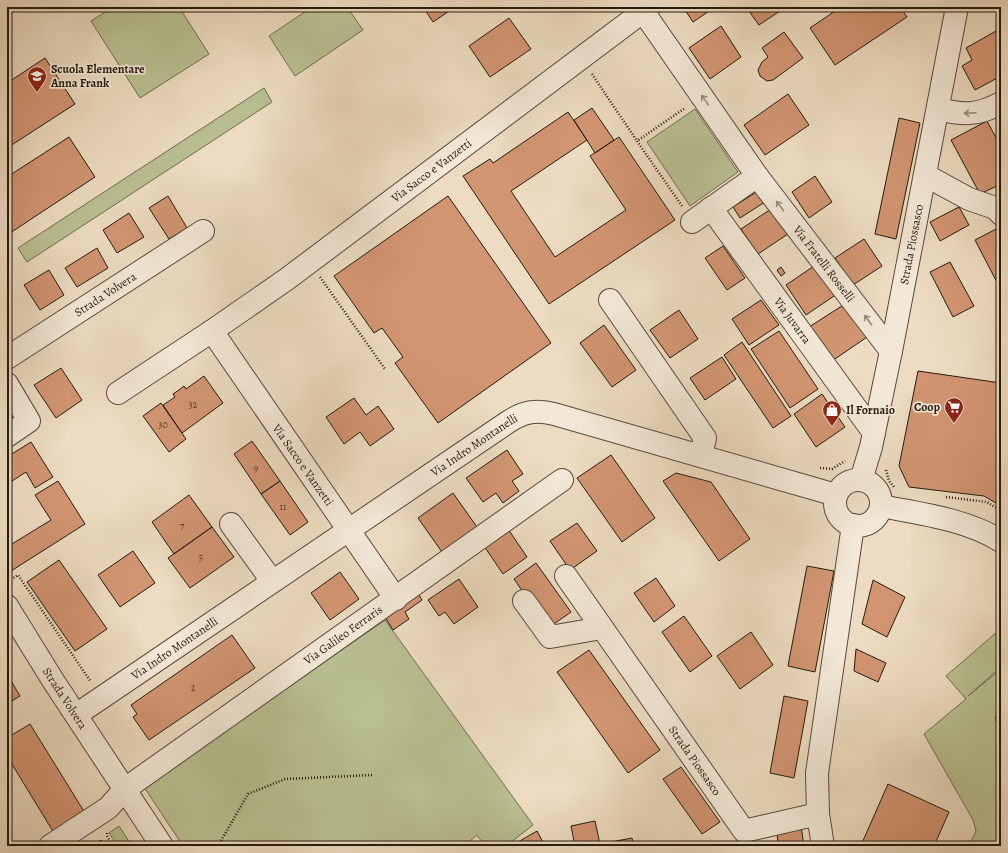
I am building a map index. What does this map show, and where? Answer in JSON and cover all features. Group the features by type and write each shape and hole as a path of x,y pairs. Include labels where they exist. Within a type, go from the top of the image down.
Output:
{"street":[{"name":"Strada Piossasco","path":"861,480 874,433 891,351 957,7"},
{"name":"Via Fratelli Rosselli","path":"644,8 757,176 891,351"},
{"name":"Via Sacco e Vanzetti","path":"118,393 212,331 287,278 644,8"},
{"path":"938,109 970,114 987,111 1001,103"},
{"path":"925,175 969,199 995,208 1001,214"},
{"path":"692,222 757,176"},
{"name":"Via Juvarra","path":"711,208 874,433"},
{"name":"Strada Volvera","path":"7,358 203,231"},
{"path":"610,300 705,438 701,456"},
{"name":"Via Sacco e Vanzetti","path":"212,331 396,599"},
{"path":"7,384 29,420 7,436"},
{"name":"Via Indro Montanelli","path":"76,715 513,418 530,411 542,411 554,414 836,495"},
{"name":"Via Galileo Ferraris","path":"125,789 396,599 562,480"},
{"path":"861,480 874,486 881,498 881,506 874,519 860,526 846,522 836,510 836,495 846,483 861,480"},
{"path":"881,506 963,523 985,531 1001,541"},
{"path":"231,524 272,581"},
{"path":"824,846 818,814 817,773 822,725 853,525"},
{"name":"Strada Piossasco","path":"566,576 744,831 818,814"},
{"path":"524,601 550,637 602,628"},
{"name":"Strada Volvera","path":"7,606 14,634 76,715 162,846"},
{"path":"50,846 108,808 125,789"}],"path":[{"path":"585,78 597,68"},
{"path":"591,73 692,222"},
{"path":"637,141 688,106"},
{"path":"313,279 319,275 385,369"},
{"path":"813,468 832,469 845,462 848,455"},
{"path":"887,465 886,471 889,481 899,491"},
{"path":"940,496 987,502 1001,511"},
{"path":"7,576 10,580 18,576 93,686"},
{"path":"1001,714 995,718 1001,729"},
{"path":"218,846 248,794 285,779 373,775"}],"green space":[{"path":"113,7 179,7 209,54 140,98 91,21"},
{"path":"312,7 347,7 363,30 295,76 269,36"},
{"path":"264,88 272,102 27,262 18,248"},
{"path":"695,109 738,172 690,206 647,142"},
{"path":"385,620 533,825 506,846 485,846 477,835 464,846 183,846 144,787"},
{"path":"998,631 1001,634 1001,667 968,696 1001,669 1001,846 969,846 976,831 973,820 924,734 966,699 946,676"},
{"path":"119,826 132,846 118,846 109,833"}],"building":[{"path":"423,7 455,7 433,22"},
{"path":"683,7 715,7 693,22"},
{"path":"746,7 786,7 759,25"},
{"path":"841,7 900,7 907,17 835,65 810,28"},
{"path":"509,18 531,49 490,77 469,46"},
{"path":"721,26 741,57 710,79 689,48"},
{"path":"996,31 1001,40 1001,76 975,90 962,66 972,60 966,48"},
{"path":"784,32 803,58 773,80 767,81 760,76 758,70 762,62 768,57 762,48"},
{"name":"Scuola Elementare Anna Frank","path":"45,58 75,104 7,148 7,83"},
{"path":"788,94 809,125 765,155 744,125"},
{"path":"592,108 614,140 595,153 574,120"},
{"path":"568,112 587,140 511,191 555,257 626,210 590,156 619,137 675,220 549,304 463,176 490,159 493,163"},
{"path":"899,118 920,123 896,239 875,234"},
{"path":"987,121 1001,147 1001,184 980,194 951,140"},
{"path":"69,137 95,177 7,235 7,177"},
{"path":"815,176 832,202 809,218 792,192"},
{"path":"758,191 765,202 740,218 733,207"},
{"path":"168,196 187,228 169,239 149,208"},
{"path":"448,196 551,343 438,423 395,363 403,357 382,328 374,333 334,276"},
{"path":"959,207 969,225 940,241 930,222"},
{"path":"771,209 788,234 758,254 741,229"},
{"path":"129,213 144,237 117,253 103,230"},
{"path":"1000,227 1001,228 1001,290 975,240"},
{"path":"864,239 882,266 853,285 835,258"},
{"path":"723,246 745,278 727,290 705,258"},
{"path":"97,248 108,268 77,287 65,268"},
{"path":"950,262 974,306 953,317 930,272"},
{"path":"817,264 837,294 806,315 786,285"},
{"path":"781,267 785,273 781,276 777,270"},
{"path":"49,270 64,295 40,310 24,285"},
{"path":"761,300 779,325 749,345 732,319"},
{"path":"848,302 870,335 832,361 809,327"},
{"path":"679,310 698,339 670,358 650,330"},
{"path":"604,325 636,370 612,387 580,343"},
{"path":"779,331 818,389 790,408 751,349"},
{"path":"742,342 791,416 773,428 724,355"},
{"path":"722,357 736,379 705,400 690,378"},
{"path":"61,368 82,400 56,418 34,385"},
{"name":"Coop","path":"918,371 1001,383 1001,506 984,496 909,487 899,466"},
{"path":"204,376 223,403 182,433 163,405 175,397 173,394 184,386 186,389"},
{"path":"822,394 845,427 816,447 794,414"},
{"path":"354,398 366,415 378,406 394,429 370,446 360,432 344,444 326,417"},
{"path":"161,403 186,439 169,452 143,416"},
{"path":"252,441 280,481 261,494 234,454"},
{"path":"31,442 53,477 35,488 26,472 12,481 7,474 7,457"},
{"path":"507,450 523,474 512,481 519,491 503,503 496,493 483,502 466,478"},
{"path":"611,455 655,518 622,542 577,478"},
{"path":"676,473 711,482 750,539 719,561 663,481"},
{"path":"58,481 85,524 11,571 7,565 7,547 51,520 35,495"},
{"path":"280,481 308,522 290,535 261,494"},
{"path":"453,493 477,527 442,552 418,518"},
{"path":"189,495 212,527 174,554 152,522"},
{"path":"577,523 597,551 570,570 550,541"},
{"path":"212,527 234,557 190,588 168,558"},
{"path":"508,529 527,557 503,574 484,546"},
{"path":"133,551 155,583 120,607 98,575"},
{"path":"59,560 107,629 75,651 27,582"},
{"path":"536,563 571,612 548,628 514,579"},
{"path":"807,566 834,571 815,672 788,666"},
{"path":"340,572 359,599 330,620 311,593"},
{"path":"656,578 675,606 654,622 634,593"},
{"path":"459,579 478,607 454,624 445,612 439,616 428,600"},
{"path":"873,580 905,597 887,637 862,624"},
{"path":"417,592 422,600 405,612 409,619 393,630 383,614"},
{"path":"684,616 712,656 690,672 662,632"},
{"path":"751,632 773,665 740,689 717,656"},
{"path":"232,635 255,668 149,740 133,717 137,714 131,705"},
{"path":"856,649 886,663 878,682 854,671"},
{"path":"589,650 660,750 628,773 557,672"},
{"path":"7,674 20,696 7,704"},
{"path":"784,696 808,701 794,778 770,773"},
{"path":"30,724 85,813 54,833 7,756 7,738"},
{"path":"681,767 720,822 702,834 663,779"},
{"path":"888,784 949,812 934,846 868,846 862,843"},
{"path":"595,821 600,844 632,838 634,846 575,846 571,826"},
{"path":"801,826 804,846 779,846 776,830"},
{"path":"537,831 545,846 511,846"},
{"path":"101,840 106,846 92,846"}],"place":[{"name":"Scuola Elementare Anna Frank","path":"37,93"},
{"name":"Coop","path":"954,424"},
{"name":"Il Fornaio","path":"832,427"}]}
